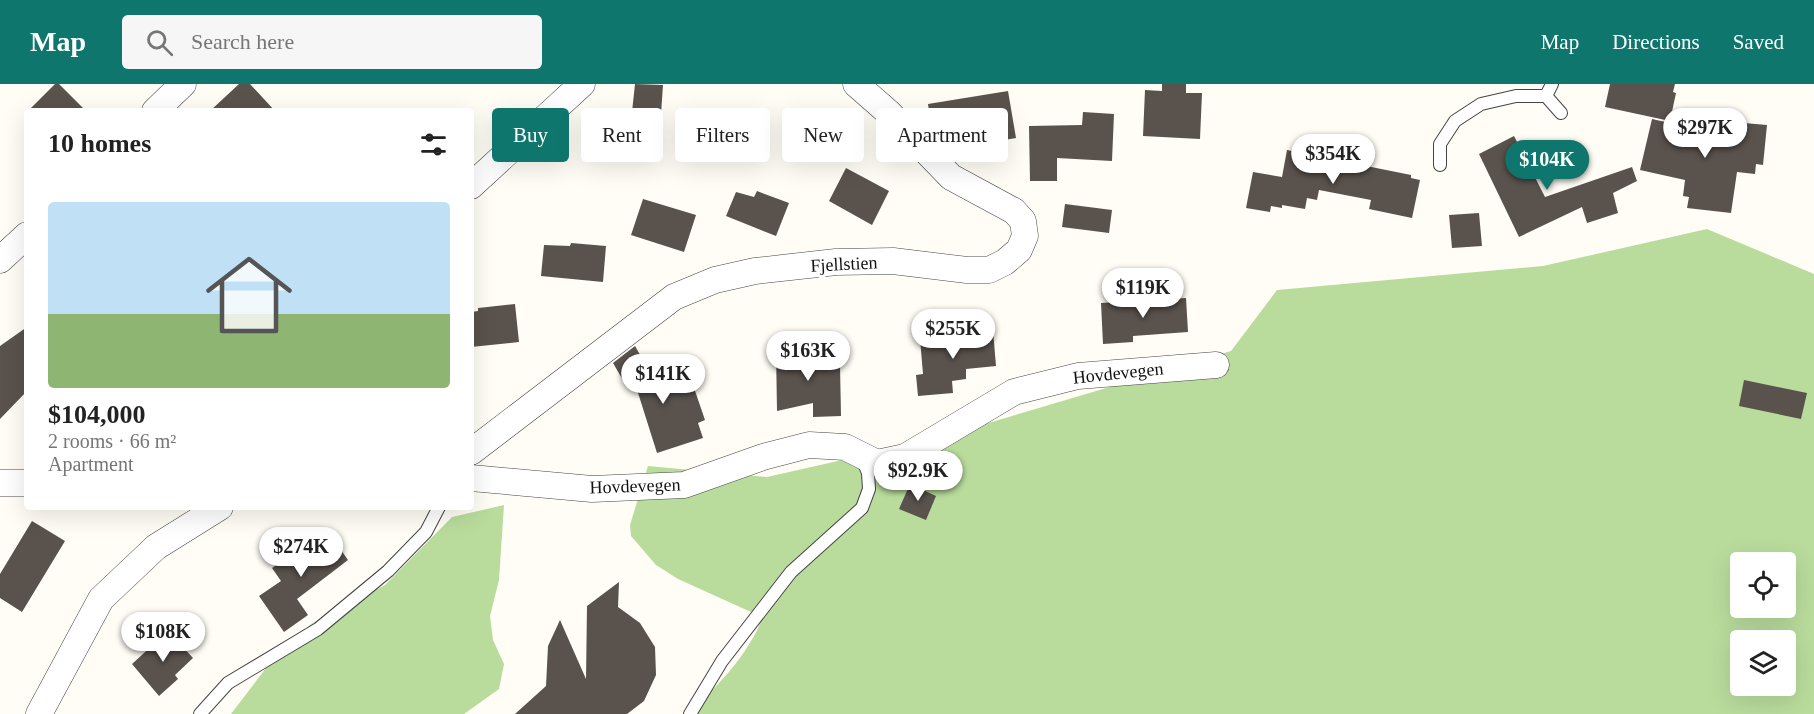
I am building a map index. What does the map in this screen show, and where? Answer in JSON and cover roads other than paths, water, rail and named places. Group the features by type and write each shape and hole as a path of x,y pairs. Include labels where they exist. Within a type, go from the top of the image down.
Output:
{"street":[{"path":"158,108 183,84"},
{"path":"474,183 582,84"},
{"name":"Fjellstien","path":"474,450 674,297 715,280 755,271 836,262 893,261 967,270 989,270 1005,262 1019,250 1025,236 1023,221 1014,211 951,177 889,113 856,84"},
{"path":"0,260 24,239"},
{"name":"Hovdevegen","path":"474,478 592,489 684,485 763,457 809,445 844,447 878,463 905,457 1014,392 1078,376 1216,365"},
{"path":"0,483 24,483"},
{"path":"39,714 101,599 156,547 215,510"}],"lane":[{"path":"1546,96 1552,84"},
{"path":"1440,165 1440,144 1455,121 1481,104 1516,96 1546,96 1561,112"},
{"path":"690,714 723,661 795,567 850,522 862,508 869,489 868,473 862,457"},
{"path":"200,714 228,682 318,629 388,571 426,532 437,510"}]}
